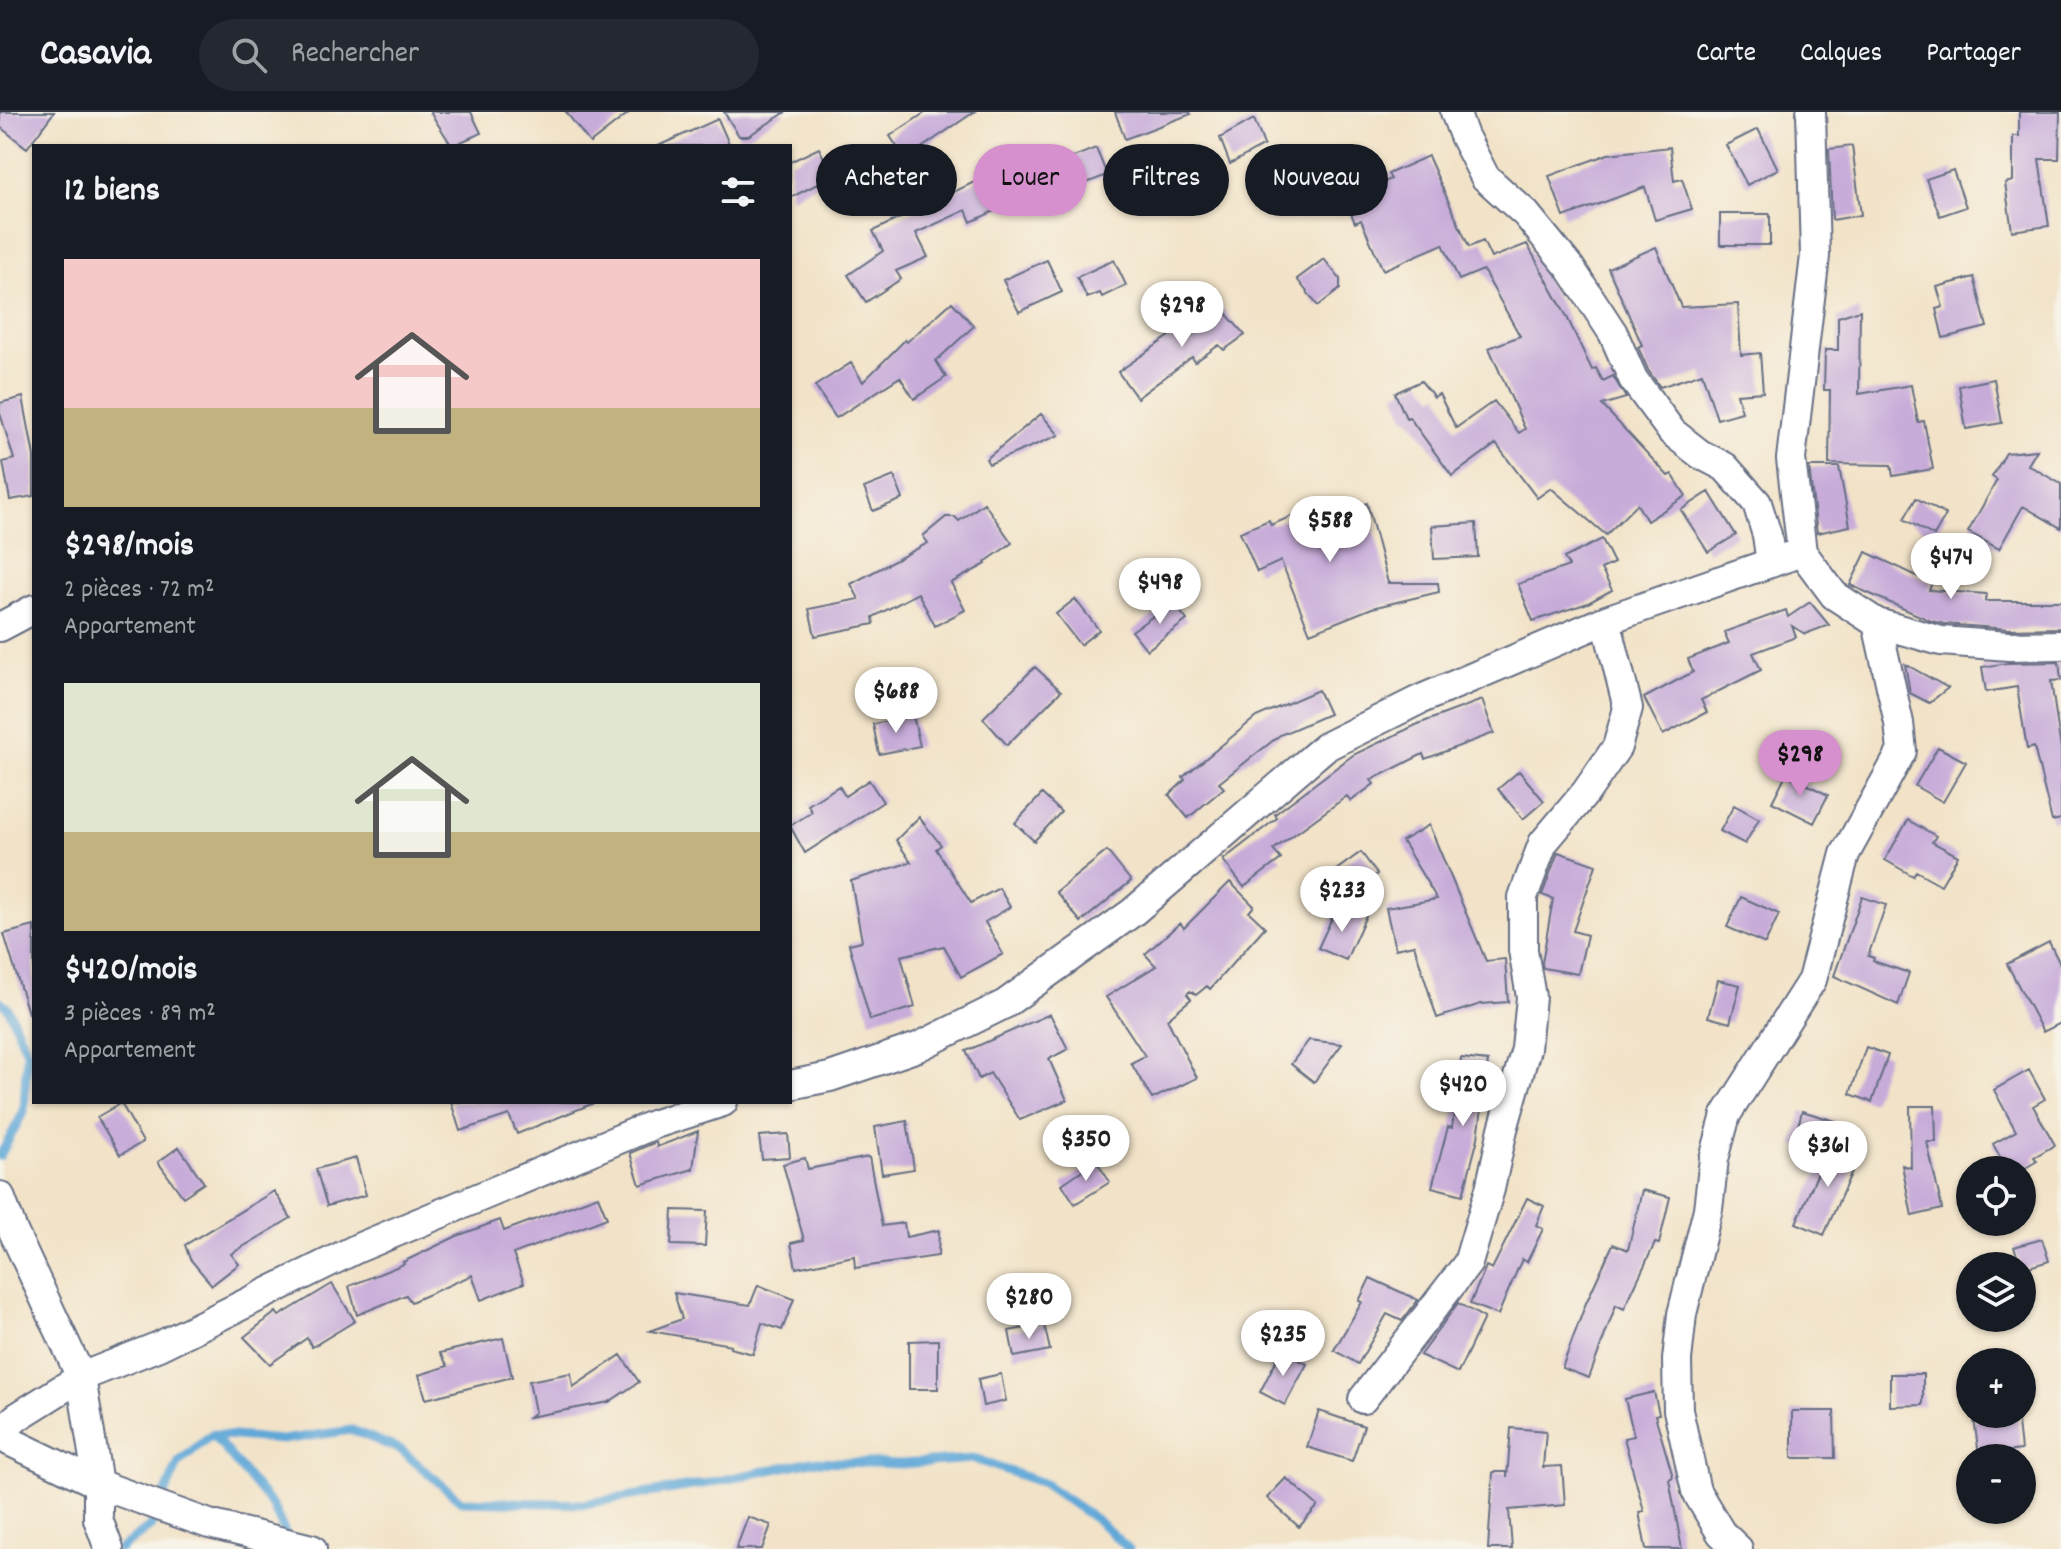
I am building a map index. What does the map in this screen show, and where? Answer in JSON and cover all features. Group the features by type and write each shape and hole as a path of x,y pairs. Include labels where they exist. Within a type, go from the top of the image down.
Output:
{"street":[{"path":"1455,112 1485,177 1526,214 1571,269 1613,333 1633,379 1672,432 1700,454 1725,467 1757,503 1767,535 1771,563"},
{"path":"1811,112 1815,256 1791,459 1802,552 1834,595 1877,623 1941,641 2009,646 2061,645"},
{"path":"792,1085 830,1077 918,1047 1005,1004 1133,912 1325,747 1419,700 1606,620 1802,552"},
{"path":"0,627 32,610"},
{"path":"1363,1399 1468,1263 1526,1049 1531,997 1523,950 1523,897 1543,843 1586,792 1617,747 1628,708 1606,620"},
{"path":"1738,1549 1721,1533 1696,1491 1678,1410 1677,1360 1682,1314 1708,1209 1714,1159 1726,1115 1812,980 1845,854 1902,751 1899,723 1877,623"},
{"path":"312,1549 209,1524 98,1484 9,1441 1,1431 17,1417 81,1377 159,1346 358,1248 655,1124 717,1104"},
{"path":"0,1196 13,1231 81,1377 98,1484 98,1519 109,1549"}],"building":[{"path":"0,112 54,112 27,148 0,127"},
{"path":"430,112 471,112 481,133 451,144"},
{"path":"566,112 630,112 590,143"},
{"path":"724,112 786,112 748,136 739,136"},
{"path":"926,112 974,112 927,144 895,144 890,136"},
{"path":"1115,112 1190,112 1191,114 1125,139"},
{"path":"2019,112 2060,112 2059,159 2039,159 2049,226 2012,231 2005,183 2013,181 2013,136 2019,136"},
{"path":"718,119 729,144 662,144"},
{"path":"1254,119 1264,144 1245,144 1245,156 1230,164 1229,144 1222,144 1220,138"},
{"path":"1758,129 1778,169 1747,185 1726,145"},
{"path":"1852,146 1861,215 1832,220 1829,149"},
{"path":"1670,147 1674,181 1682,179 1692,209 1655,220 1645,187 1564,217 1549,176 1608,154"},
{"path":"1096,148 1103,165 1103,177 1087,183 1087,152"},
{"path":"816,149 816,185 792,197 792,161"},
{"path":"1428,156 1469,247 1483,241 1491,258 1527,244 1592,370 1596,368 1603,381 1613,376 1626,398 1602,405 1668,476 1672,474 1686,496 1647,521 1637,504 1606,535 1551,488 1537,498 1496,444 1452,476 1409,417 1406,418 1395,393 1421,381 1434,397 1439,394 1456,428 1494,401 1519,433 1525,429 1489,348 1520,336 1483,270 1459,280 1443,244 1383,270 1361,220 1355,223 1352,216 1388,216 1388,180 1391,179 1388,174"},
{"path":"1953,170 1966,207 1940,216 1926,179"},
{"path":"973,183 973,216 984,216 971,222 966,210 957,214 957,190"},
{"path":"1720,214 1770,214 1770,245 1720,245"},
{"path":"904,216 953,216 916,233 928,257 896,271 901,279 866,302 848,275 883,251 873,231"},
{"path":"1656,247 1681,307 1738,304 1741,355 1760,353 1763,392 1737,394 1742,412 1717,419 1702,373 1660,387 1648,370 1638,347 1642,345 1608,268"},
{"path":"1324,259 1340,279 1340,289 1318,306 1297,279"},
{"path":"1047,260 1062,292 1019,312 1003,280"},
{"path":"1114,260 1126,285 1102,297 1100,293 1087,298 1077,277"},
{"path":"1974,277 1987,327 1943,338 1936,309 1943,307 1937,287"},
{"path":"952,302 974,326 936,361 946,377 914,399 900,377 836,418 815,386 851,363 863,382 905,340 907,342"},
{"path":"1217,303 1245,335 1224,350 1219,345 1195,362 1192,357 1137,398 1118,372"},
{"path":"1860,310 1859,394 1911,385 1918,422 1924,421 1933,469 1893,476 1891,465 1829,464 1830,390 1824,390 1825,350 1838,350 1838,317"},
{"path":"1994,379 2002,423 1966,429 1959,386"},
{"path":"23,397 32,445 32,496 10,500 3,462 14,459 0,413 0,403"},
{"path":"1041,414 1059,435 989,464 986,459"},
{"path":"2037,450 2028,465 2061,484 2061,528 2023,506 1999,549 1968,532 1997,480 1992,477 2006,453"},
{"path":"1809,467 1839,467 1850,526 1817,533"},
{"path":"894,476 903,499 873,511 864,488"},
{"path":"1709,492 1736,535 1708,552 1681,510"},
{"path":"1916,498 1946,515 1934,536 1904,519"},
{"path":"984,503 1012,543 986,564 951,583 965,610 935,626 918,593 873,617 874,624 815,636 809,609 859,599 851,584 928,543 923,536 946,517 955,517 959,521"},
{"path":"1367,503 1388,583 1438,583 1439,592 1372,608 1310,633 1281,561 1257,572 1240,532 1269,520 1271,525 1304,511 1308,520"},
{"path":"1476,523 1478,557 1434,559 1432,526"},
{"path":"1602,539 1614,563 1601,569 1612,590 1588,603 1533,621 1518,584 1569,566 1564,558"},
{"path":"1866,552 1932,583 1929,590 1986,594 1985,601 2061,601 2061,628 2009,629 1931,621 1850,585"},
{"path":"1075,599 1099,630 1080,645 1056,614"},
{"path":"1173,602 1187,620 1147,650 1132,631"},
{"path":"1810,602 1829,625 1805,634 1792,626 1796,637 1753,653 1761,670 1701,700 1707,712 1663,735 1644,698 1693,672 1688,659 1729,643 1724,632 1786,610 1788,617"},
{"path":"2059,662 2061,680 2051,681 2061,749 2061,819 2052,821 2034,747 2027,749 2017,687 1986,692 1982,667"},
{"path":"1905,664 1948,688 1929,703 1910,693"},
{"path":"1035,667 1061,691 1007,745 983,718"},
{"path":"1318,690 1329,714 1280,735 1219,783 1224,788 1188,818 1169,795 1185,780 1183,777 1256,717"},
{"path":"1482,700 1494,733 1425,759 1423,754 1371,780 1374,784 1351,801 1347,796 1273,850 1281,859 1244,887 1223,860 1277,818 1275,814 1353,755 1418,724"},
{"path":"913,716 920,746 879,754 873,724"},
{"path":"1938,747 1966,762 1943,802 1915,786"},
{"path":"1519,771 1544,801 1523,819 1498,789"},
{"path":"1786,774 1828,795 1814,823 1772,802"},
{"path":"869,780 883,802 805,853 792,825 812,812 808,805 839,786 845,796"},
{"path":"1042,794 1061,812 1034,841 1015,823"},
{"path":"1734,805 1759,819 1745,844 1720,831"},
{"path":"919,817 941,845 936,849 971,903 999,888 1010,907 985,922 1003,954 961,977 944,946 901,956 915,1007 870,1020 849,944 862,941 851,881 911,862 896,840"},
{"path":"1908,820 1936,836 1932,842 1958,856 1941,885 1916,871 1913,876 1885,860"},
{"path":"1429,825 1486,961 1505,959 1508,1002 1481,1004 1437,1018 1414,945 1395,949 1386,908 1437,899 1402,841"},
{"path":"1107,851 1131,881 1081,922 1056,892"},
{"path":"1361,852 1377,874 1348,895 1332,873"},
{"path":"1558,852 1596,865 1573,931 1587,935 1578,974 1543,968 1542,963 1553,899 1542,895"},
{"path":"1230,882 1254,906 1249,912 1265,927 1210,989 1207,986 1196,995 1190,991 1187,994 1191,999 1167,1019 1197,1078 1152,1099 1131,1063 1145,1056 1106,997 1156,966 1145,954 1180,923 1184,928"},
{"path":"1741,897 1779,914 1765,944 1727,927"},
{"path":"1862,897 1886,905 1868,956 1874,958 1873,961 1909,973 1898,1005 1834,976"},
{"path":"1368,911 1346,960 1318,948 1332,918"},
{"path":"32,927 32,1013 28,1013 4,934"},
{"path":"2049,942 2061,966 2061,1023 2043,1032 2007,964"},
{"path":"1718,980 1740,985 1730,1023 1708,1017"},
{"path":"1050,1014 1068,1049 1049,1059 1067,1100 1020,1120 990,1073 979,1079 966,1051"},
{"path":"1309,1040 1342,1044 1314,1082 1291,1064"},
{"path":"1866,1047 1888,1055 1872,1102 1850,1094"},
{"path":"1461,1058 1488,1061 1478,1138 1463,1195 1432,1187 1448,1127 1452,1128"},
{"path":"2029,1070 2045,1099 2033,1106 2055,1145 2036,1156 1999,1156 1993,1144 2016,1131 1994,1090"},
{"path":"122,1104 143,1142 120,1155 97,1117"},
{"path":"452,1104 592,1104 517,1134 509,1115 460,1131"},
{"path":"1910,1106 1935,1106 1936,1142 1927,1142 1942,1209 1912,1216 1902,1165 1911,1168"},
{"path":"1802,1111 1835,1121 1825,1154 1793,1145"},
{"path":"907,1121 914,1169 882,1174 875,1127"},
{"path":"698,1131 693,1169 640,1185 630,1153 656,1142 657,1147"},
{"path":"788,1134 790,1157 762,1159 759,1136"},
{"path":"1830,1145 1860,1153 1824,1235 1796,1223"},
{"path":"179,1147 204,1183 183,1197 158,1162"},
{"path":"869,1157 882,1226 904,1223 906,1237 939,1230 938,1256 855,1268 854,1256 796,1268 791,1243 804,1240 783,1164 805,1158 808,1169"},
{"path":"356,1158 366,1195 327,1206 316,1169"},
{"path":"1096,1161 1110,1182 1075,1204 1062,1184"},
{"path":"1642,1190 1670,1197 1659,1244 1655,1243 1624,1309 1616,1305 1589,1378 1562,1368 1586,1303 1613,1244 1628,1250"},
{"path":"274,1191 291,1218 231,1254 239,1264 212,1285 190,1259 185,1245"},
{"path":"598,1196 607,1218 513,1254 524,1283 481,1300 472,1275 411,1302 406,1295 357,1315 349,1286 404,1264 457,1236 500,1220 504,1231"},
{"path":"1527,1198 1544,1206 1536,1225 1543,1229 1527,1262 1522,1259 1498,1315 1470,1304 1486,1266 1492,1269"},
{"path":"673,1210 707,1211 705,1246 671,1245"},
{"path":"2042,1239 2049,1261 2036,1265 2036,1252 2016,1252 2014,1247"},
{"path":"1370,1278 1418,1300 1402,1321 1387,1314 1358,1364 1334,1350 1362,1302 1359,1301"},
{"path":"332,1284 355,1321 312,1347 307,1338 270,1364 244,1337 276,1312 279,1316"},
{"path":"758,1285 794,1299 782,1330 762,1323 753,1354 730,1348 731,1345 650,1331 682,1319 674,1293 750,1305"},
{"path":"1458,1303 1484,1318 1458,1373 1420,1355"},
{"path":"1044,1324 1050,1350 1014,1357 1009,1331"},
{"path":"503,1338 512,1377 426,1399 419,1375 448,1366 440,1353"},
{"path":"938,1340 938,1389 909,1389 909,1341"},
{"path":"1281,1351 1307,1364 1285,1405 1260,1392"},
{"path":"621,1355 639,1382 609,1402 529,1417 535,1412 529,1381 571,1373 573,1387"},
{"path":"1001,1374 1006,1401 983,1406 978,1379"},
{"path":"1890,1374 1923,1374 1923,1405 1890,1406"},
{"path":"1654,1392 1659,1414 1655,1415 1673,1477 1669,1479 1682,1549 1646,1549 1639,1512 1644,1511 1624,1438 1634,1436 1625,1399"},
{"path":"1319,1411 1364,1426 1352,1461 1307,1447"},
{"path":"1792,1411 1834,1411 1835,1458 1792,1458"},
{"path":"1511,1428 1546,1431 1543,1467 1562,1466 1565,1505 1509,1510 1512,1549 1488,1549 1493,1472 1507,1472 1507,1478"},
{"path":"1975,1428 2019,1428 2020,1444 1977,1444"},
{"path":"1286,1478 1318,1506 1299,1527 1267,1498"},
{"path":"748,1517 771,1525 762,1549 736,1549"}],"waterway":[{"path":"0,1001 8,1008 27,1052 24,1111 0,1156"},
{"path":"120,1549 151,1526 179,1462 212,1434 282,1440 352,1430 401,1450 461,1501 584,1504 709,1483 812,1461 901,1464 974,1459 1043,1483 1098,1521 1129,1549"},
{"path":"212,1434 273,1507 286,1535"}]}
